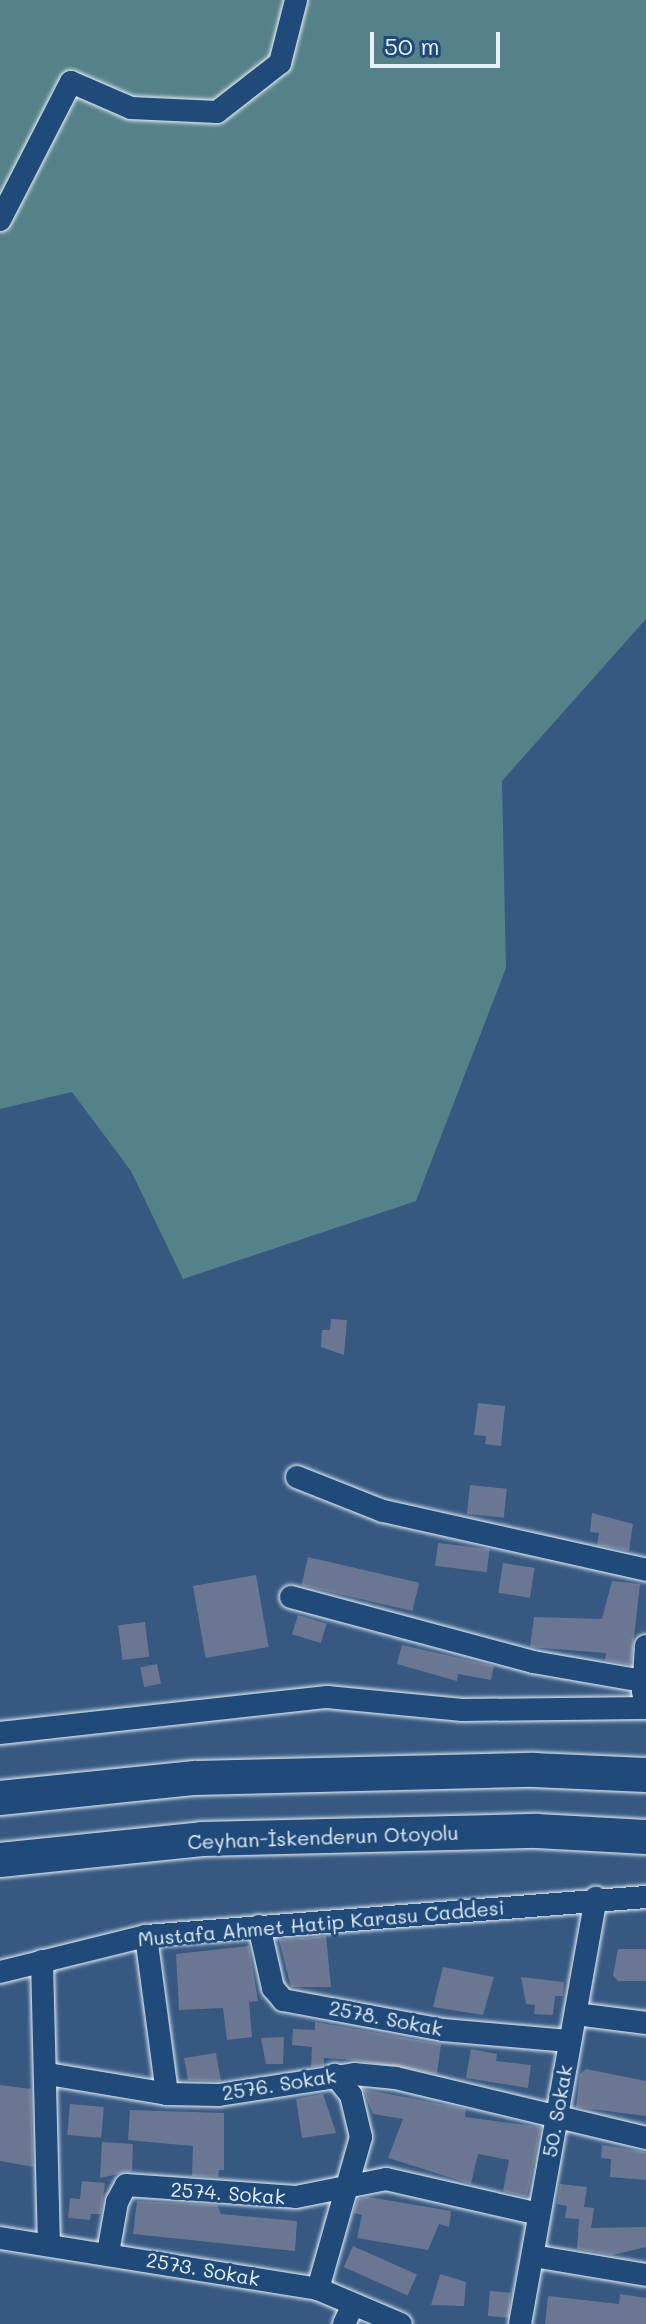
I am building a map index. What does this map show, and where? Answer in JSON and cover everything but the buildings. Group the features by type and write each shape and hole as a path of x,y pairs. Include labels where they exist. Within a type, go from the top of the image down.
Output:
{"highway":[{"path":"0,1798 195,1778 534,1770 646,1775"},
{"name":"Ceyhan-İskenderun Otoyolu","path":"0,1860 202,1839 537,1831 646,1837"}],"street":[{"path":"0,220 71,82 131,108 217,112 280,63 296,0"},
{"path":"297,1477 383,1511 646,1570"},
{"path":"291,1597 533,1662 643,1681"},
{"path":"0,1733 327,1697 462,1710 645,1708 643,1681 646,1646"},
{"name":"Mustafa Ahmet Hatip Karasu Caddesi","path":"0,1972 146,1936 596,1898 646,1897"},
{"name":"50. Sokak","path":"520,2324 596,1898"},
{"name":"2578. Sokak","path":"259,1926 273,1988 283,2000 443,2030 569,2041"},
{"path":"146,1936 167,2094"},
{"path":"42,1961 48,2074 49,2244"},
{"path":"576,2014 646,2023"},
{"name":"2576. Sokak","path":"48,2074 167,2094 219,2095 335,2075 396,2078 646,2138"},
{"path":"318,2289 343,2188 355,2162 361,2123 351,2095 335,2075"},
{"name":"2574. Sokak","path":"108,2253 117,2202 126,2185 296,2197 386,2179 539,2214"},
{"name":"2573. Sokak","path":"0,2238 318,2289 348,2314 401,2324"},
{"path":"533,2256 646,2275"}],"green space":[{"path":"0,0 646,0 646,619 502,781 506,968 416,1201 183,1279 131,1171 72,1092 0,1109"}]}
